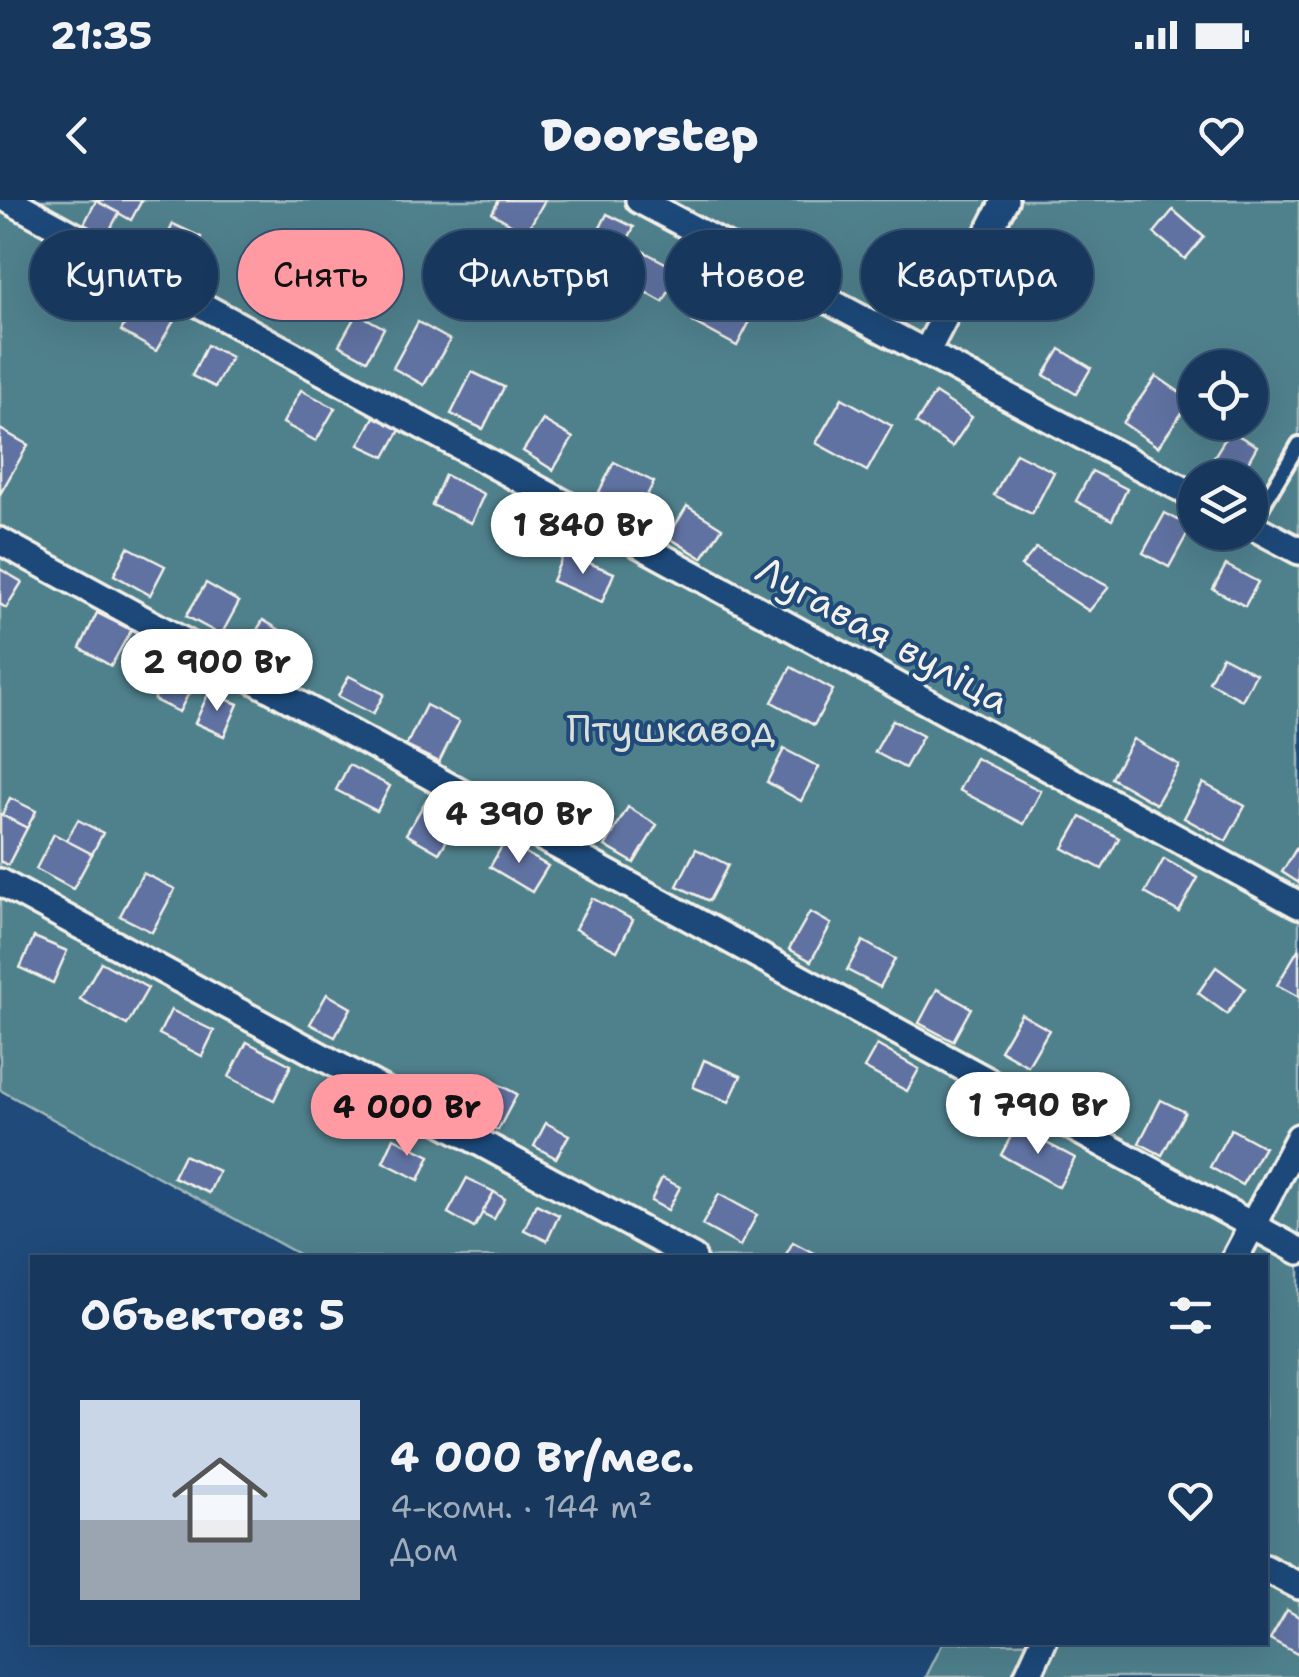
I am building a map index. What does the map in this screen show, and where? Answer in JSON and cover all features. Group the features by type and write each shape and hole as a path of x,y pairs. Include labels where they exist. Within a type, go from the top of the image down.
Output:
{"street":[{"name":"Лугавая вуліца","path":"10,200 1299,906"},
{"path":"639,200 1178,487"},
{"path":"926,352 1005,200"},
{"path":"1268,535 1299,551"},
{"path":"0,541 1299,1251"},
{"path":"0,882 688,1255"},
{"path":"1237,1255 1299,1137"},
{"path":"1268,1570 1299,1586"},
{"path":"1027,1677 1042,1645"}],"lane":[{"path":"1268,495 1299,444"}],"green space":[{"name":"Птушкавод","path":"0,200 1299,200 1299,1677 926,1677 942,1645 1268,1645 1268,1255 300,1255 0,1090"}],"building":[{"path":"95,200 142,200 131,220"},
{"path":"499,200 545,200 528,230 492,213"},
{"path":"96,201 119,213 110,230 94,230 84,224"},
{"path":"1173,210 1204,237 1185,259 1154,233"},
{"path":"607,214 634,227 632,230 599,230"},
{"path":"645,252 665,263 663,302 645,292"},
{"path":"127,320 174,320 156,351 121,331"},
{"path":"353,320 370,320 384,328 367,360 339,345"},
{"path":"694,320 751,320 737,346"},
{"path":"418,322 450,340 424,385 393,368"},
{"path":"207,345 231,357 215,387 192,376"},
{"path":"1060,349 1091,368 1076,394 1044,375"},
{"path":"472,372 504,387 483,429 451,414"},
{"path":"1156,376 1178,391 1178,419 1158,447 1123,423"},
{"path":"301,390 335,408 316,441 283,423"},
{"path":"935,393 972,417 952,447 916,423"},
{"path":"842,398 892,426 867,471 816,443"},
{"path":"374,417 400,430 385,457 359,445"},
{"path":"543,420 573,438 553,470 523,451"},
{"path":"0,429 28,445 0,494"},
{"path":"1224,440 1246,440 1257,446 1249,460 1212,460"},
{"path":"1016,453 1054,472 1032,514 994,495"},
{"path":"614,462 654,482 638,512 599,492"},
{"path":"1092,471 1127,489 1112,520 1076,501"},
{"path":"445,475 484,494 471,523 432,505"},
{"path":"687,506 722,528 702,558 668,537"},
{"path":"1165,513 1178,520 1178,550 1169,567 1143,553"},
{"path":"128,547 165,566 150,595 114,575"},
{"path":"1036,548 1109,587 1089,611 1021,566"},
{"path":"564,553 614,573 602,602 552,581"},
{"path":"1226,565 1258,582 1245,606 1213,589"},
{"path":"0,569 22,582 6,608 0,604"},
{"path":"206,583 239,602 221,635 186,616"},
{"path":"97,613 131,630 111,666 80,648"},
{"path":"263,620 305,645 286,678 243,654"},
{"path":"1222,656 1256,674 1242,700 1209,682"},
{"path":"791,667 833,690 814,725 772,702"},
{"path":"167,672 193,685 179,712 154,700"},
{"path":"349,676 384,694 373,714 338,696"},
{"path":"209,692 238,704 224,736 195,723"},
{"path":"426,705 459,722 439,762 406,746"},
{"path":"893,720 923,736 905,768 875,752"},
{"path":"1133,739 1179,765 1156,804 1111,778"},
{"path":"784,749 819,767 801,801 767,782"},
{"path":"976,758 1041,791 1024,824 959,790"},
{"path":"349,765 390,786 377,811 336,790"},
{"path":"1203,783 1245,806 1226,841 1184,818"},
{"path":"10,798 36,811 27,828 2,815"},
{"path":"427,799 460,819 439,853 406,834"},
{"path":"628,807 657,825 634,863 605,846"},
{"path":"0,814 27,828 8,865 0,861"},
{"path":"1081,817 1119,838 1102,869 1063,848"},
{"path":"78,820 103,833 92,854 66,841"},
{"path":"54,834 92,854 73,889 36,869"},
{"path":"505,841 548,866 532,892 490,867"},
{"path":"1299,844 1299,883 1282,872"},
{"path":"696,849 728,865 709,901 677,886"},
{"path":"1164,859 1198,878 1179,912 1145,893"},
{"path":"143,873 175,889 152,932 120,916"},
{"path":"592,898 633,920 617,951 575,929"},
{"path":"810,912 831,924 811,961 789,949"},
{"path":"34,937 67,951 53,983 20,968"},
{"path":"863,941 895,959 880,987 847,970"},
{"path":"1299,948 1299,997 1277,985"},
{"path":"101,962 148,988 127,1025 80,999"},
{"path":"1216,967 1245,988 1227,1014 1198,993"},
{"path":"937,989 971,1008 953,1041 919,1023"},
{"path":"327,994 351,1008 335,1037 310,1024"},
{"path":"171,1010 214,1031 202,1056 159,1034"},
{"path":"1021,1014 1049,1030 1028,1066 1000,1050"},
{"path":"247,1042 291,1065 274,1100 229,1077"},
{"path":"877,1045 919,1069 907,1091 864,1068"},
{"path":"704,1060 741,1076 729,1102 693,1087"},
{"path":"486,1078 517,1094 498,1130 468,1115"},
{"path":"1161,1100 1185,1112 1162,1155 1139,1143"},
{"path":"546,1123 569,1135 556,1158 534,1146"},
{"path":"1016,1127 1075,1158 1059,1187 1001,1155"},
{"path":"1231,1129 1264,1147 1242,1185 1210,1167"},
{"path":"394,1138 430,1156 419,1180 383,1162"},
{"path":"184,1155 219,1171 209,1193 173,1177"},
{"path":"467,1178 494,1192 474,1228 448,1213"},
{"path":"662,1178 680,1187 668,1210 651,1201"},
{"path":"494,1192 505,1199 494,1219 482,1213"},
{"path":"719,1194 757,1215 740,1246 702,1225"},
{"path":"536,1204 559,1215 547,1241 524,1230"},
{"path":"793,1242 817,1255 786,1255"},
{"path":"1287,1610 1299,1617 1299,1655 1270,1639"}]}
